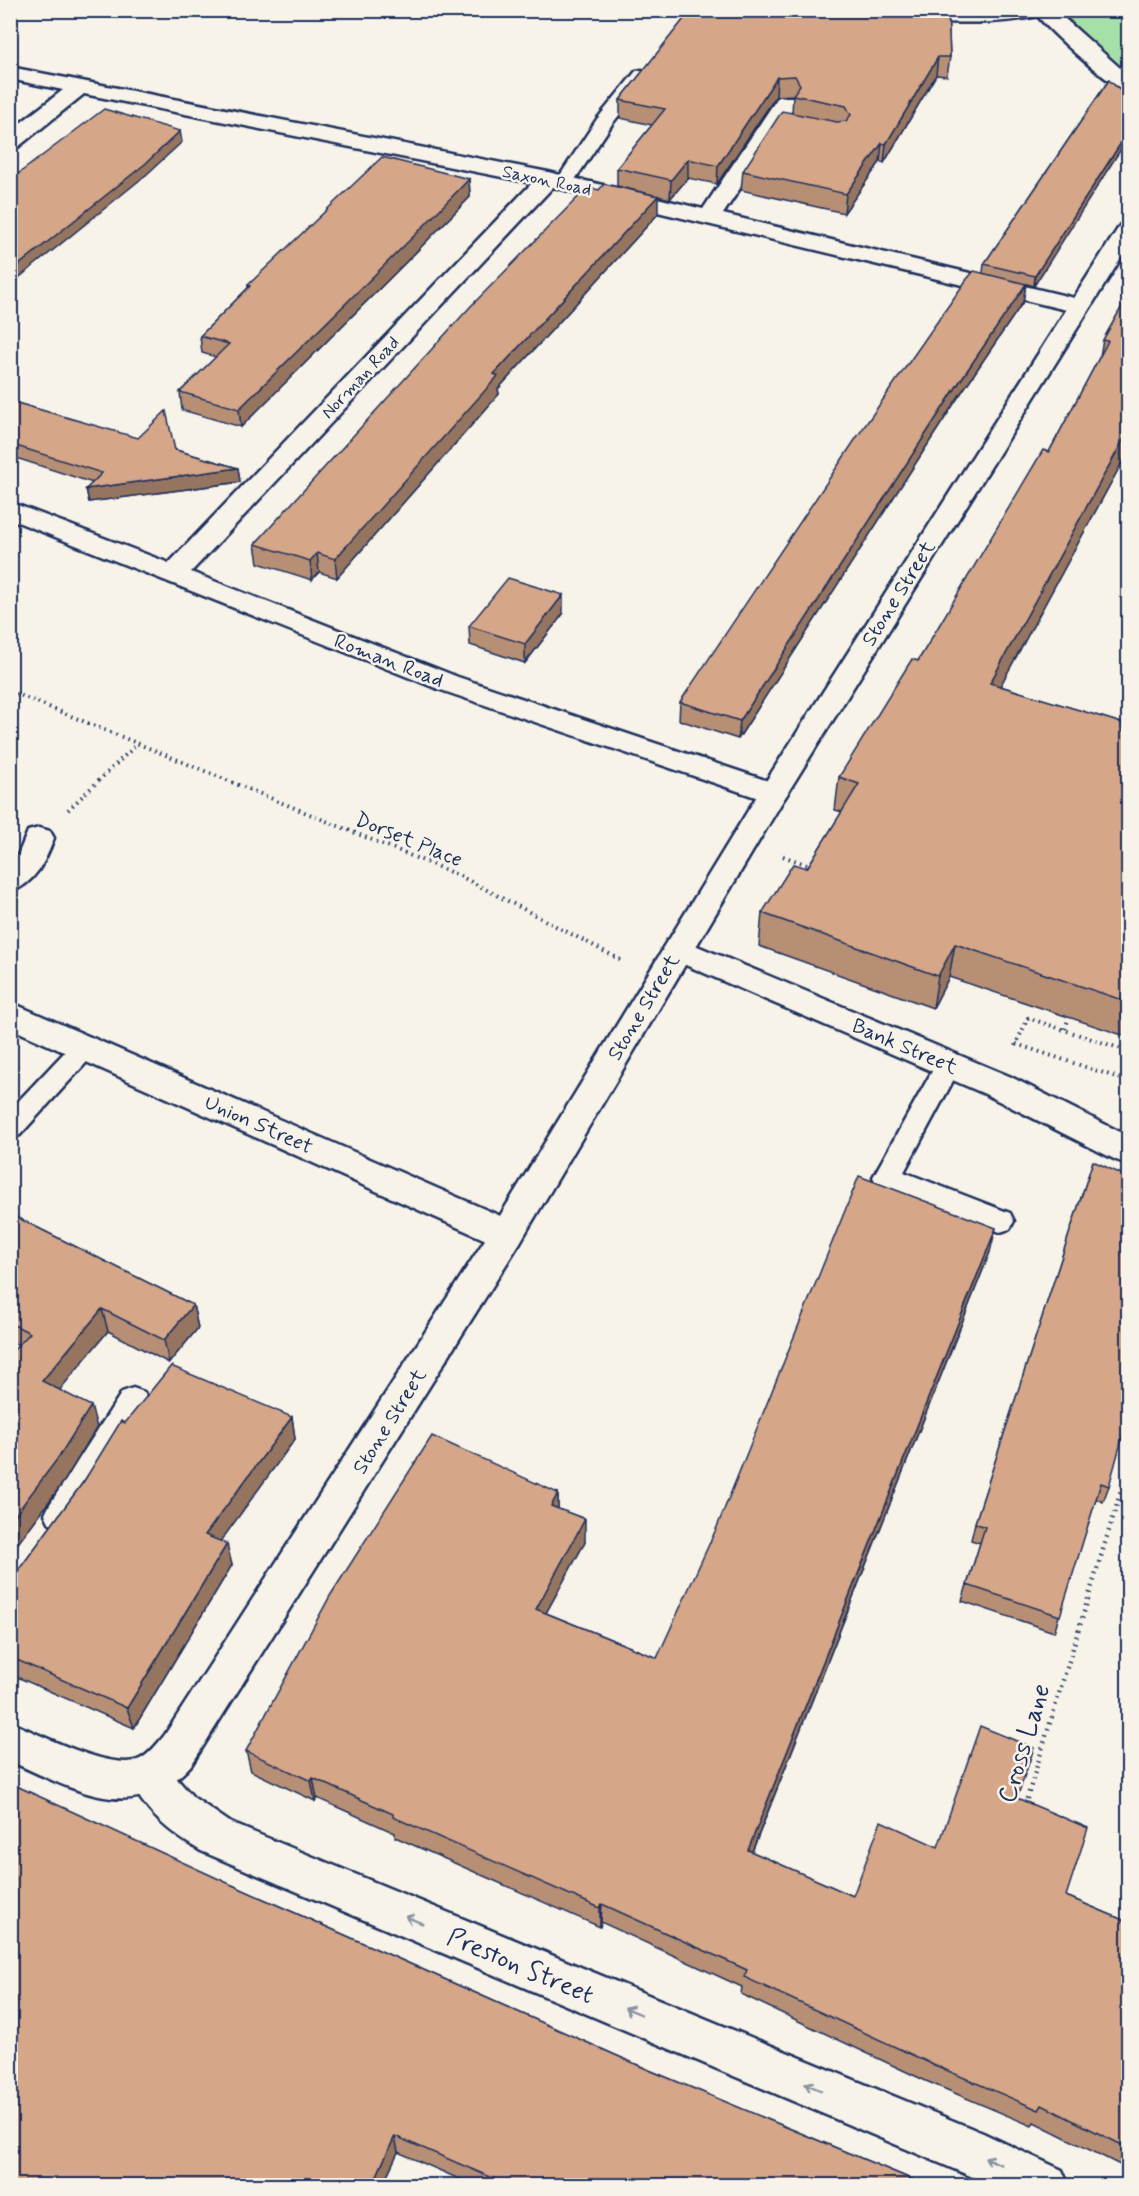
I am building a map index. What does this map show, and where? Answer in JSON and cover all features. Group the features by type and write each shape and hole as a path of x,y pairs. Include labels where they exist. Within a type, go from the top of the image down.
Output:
{"street":[{"path":"869,10 962,15 1008,15 1041,10 1128,85"},
{"name":"Saxon Road","path":"10,73 556,181 1079,306"},
{"path":"10,142 80,87"},
{"path":"709,218 785,115"},
{"name":"Norman Road","path":"172,576 556,181"},
{"name":"Stone Street","path":"149,1777 178,1750 206,1709 507,1234 742,843 1128,230"},
{"name":"Roman Road","path":"10,510 172,576 448,683 773,793"},
{"path":"10,881 31,860 39,838"},
{"name":"Bank Street","path":"678,949 997,1085 1128,1151"},
{"name":"Union Street","path":"10,1014 507,1234"},
{"path":"10,1741 107,1779 149,1777"},
{"name":"Preston Street","path":"149,1777 172,1809 188,1822 216,1837 967,2149 1046,2186"}],"lane":[{"path":"556,181 601,130 603,123 655,60"},
{"path":"10,1128 86,1047"},
{"path":"949,1064 887,1178 1000,1221"},
{"path":"44,1538 78,1491 134,1401"}],"path":[{"name":"Dorset Place","path":"10,691 460,876 660,980"},
{"path":"39,838 137,744"},
{"path":"742,843 822,870"},
{"path":"1028,1017 1128,1051"},
{"path":"1065,1029 1069,1017"},
{"path":"1016,1044 1128,1081"},
{"name":"Cross Lane","path":"1023,1809 1128,1468"}],"green space":[{"path":"1061,11 1128,11 1128,72 1106,57"}],"building":[{"path":"691,10 948,11 950,57 938,57 886,144 882,143 846,194 743,171 782,111 837,122 846,121 851,115 846,106 793,95 800,85 795,76 777,77 718,166 688,159 671,180 617,168 665,109 620,100"},
{"path":"1109,80 1128,98 1128,132 1035,276 984,264"},
{"path":"104,109 180,131 145,164 10,272 10,180"},
{"path":"382,157 469,179 239,409 180,392 229,344 200,336 250,286 248,285"},
{"path":"604,184 658,196 494,374 498,376 335,559 317,553 310,561 255,544 470,307 588,187 599,190"},
{"path":"974,271 1026,284 960,381 740,721 680,702 857,437"},
{"path":"1128,296 1128,431 990,683 1125,724 1122,731 1128,733 1128,1002 955,944 938,976 762,913 793,864 807,868 859,784 839,777 912,659 918,661 1043,450 1049,452 1108,341 1103,340"},
{"path":"10,401 138,438 166,411 175,450 238,468 86,489 102,473 10,444"},
{"path":"508,578 563,595 525,644 469,626"},
{"path":"1093,1161 1128,1177 1128,1417 1109,1486 1101,1483 1060,1616 967,1585 985,1527 975,1523"},
{"path":"859,1176 996,1228 748,1850 853,1896 881,1821 938,1847 980,1726 1034,1748 1017,1798 1088,1828 1066,1896 1128,1922 1128,2148 1042,2105 1039,2110 932,2064 744,1977 747,1970 602,1904 600,1908 393,1817 393,1814 313,1778 311,1781 246,1751 330,1596 432,1436 558,1493 551,1506 585,1519 536,1609 657,1658 717,1527"},
{"path":"10,1214 193,1305 164,1340 102,1309 42,1381 91,1406 58,1458 10,1522 10,1354 30,1333 10,1323"},
{"path":"171,1366 292,1417 205,1535 227,1544 127,1708 10,1657 10,1576 15,1575 84,1481 121,1421 125,1423"},
{"path":"10,1783 232,1885 649,2070 928,2186 502,2186 504,2183 395,2136 372,2186 10,2186"}]}
